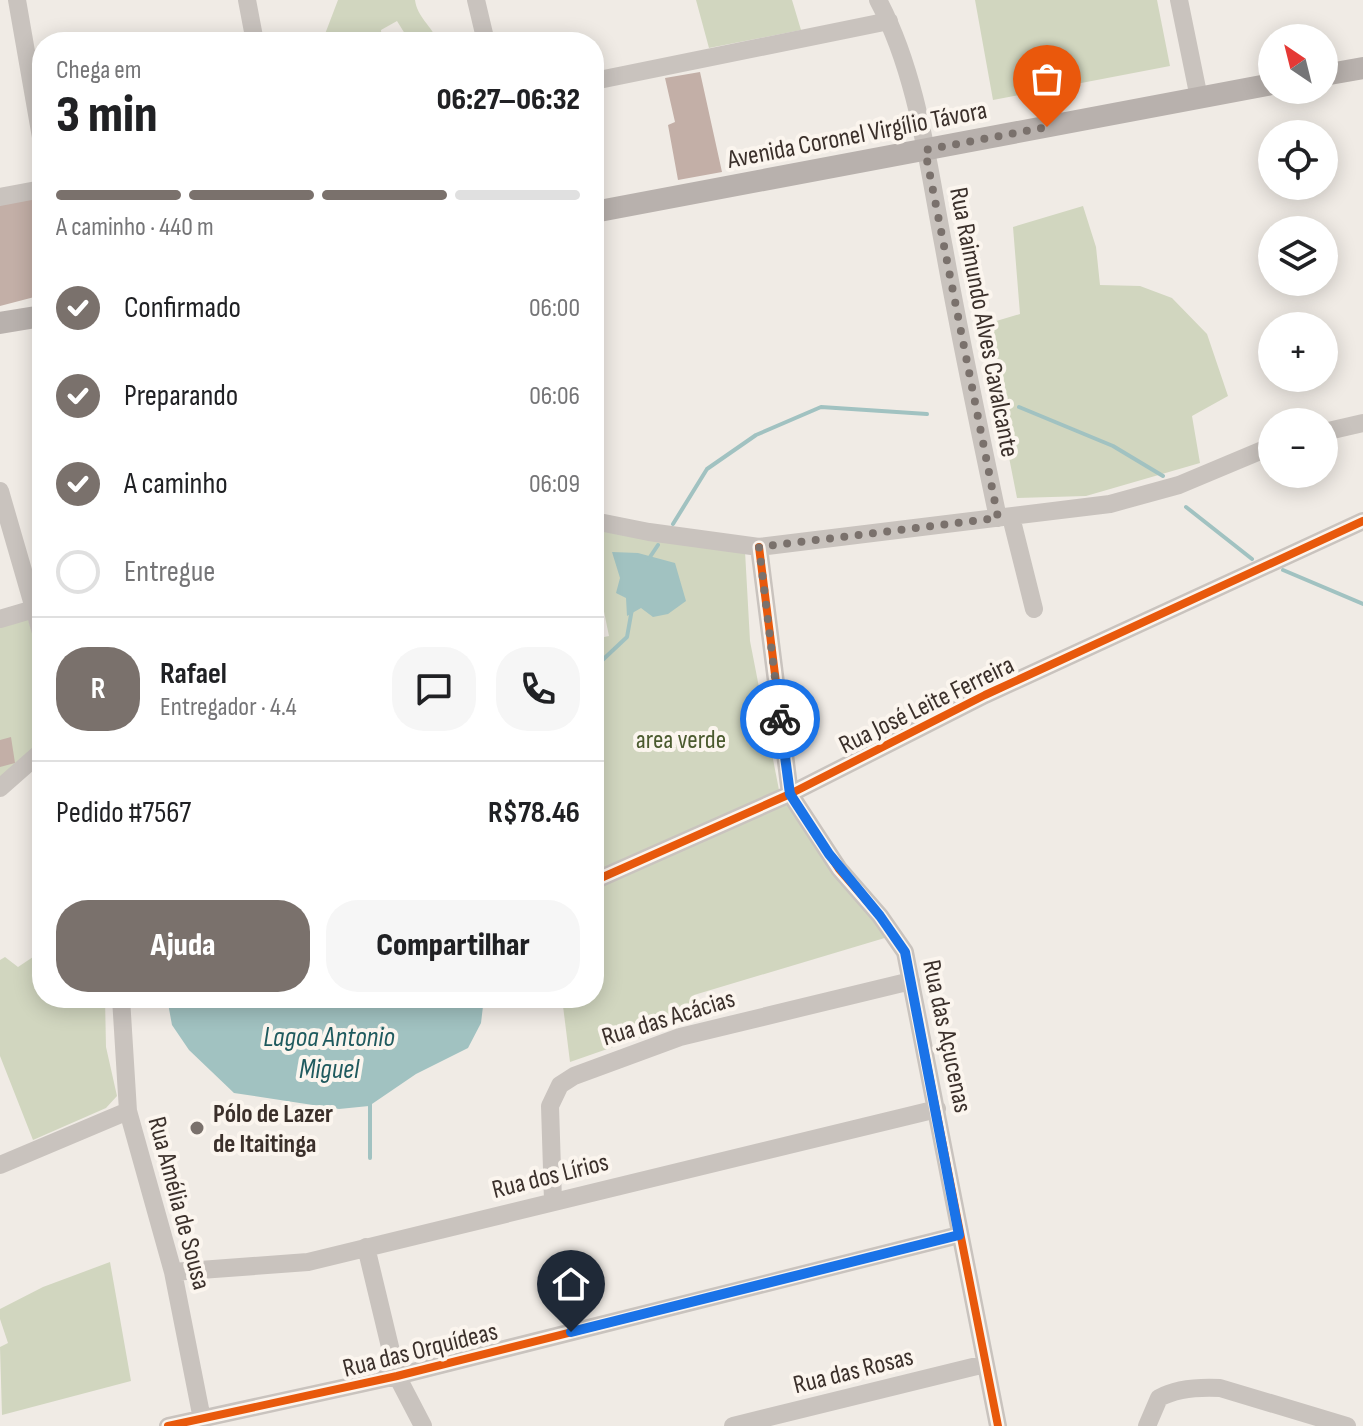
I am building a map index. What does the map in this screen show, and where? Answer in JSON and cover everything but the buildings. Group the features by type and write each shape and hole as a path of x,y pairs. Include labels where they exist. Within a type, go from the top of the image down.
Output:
{"main road":[{"path":"1338,72 1363,68"},
{"name":"Avenida Coronel Virgílio Távora","path":"604,210 1258,87"},
{"path":"0,323 32,318"}],"street":[{"path":"17,0 32,86"},
{"path":"247,0 253,32"},
{"path":"476,0 484,32"},
{"name":"Rua Raimundo Alves Cavalcante","path":"878,0 889,21 909,81 1004,517 1034,609"},
{"path":"1179,0 1199,98"},
{"path":"604,79 889,21"},
{"path":"0,197 32,191"},
{"path":"1338,429 1363,423"},
{"path":"604,523 759,547 1141,498 1258,452"},
{"path":"0,491 32,602"},
{"name":"Rua José Leite Ferreira","path":"604,877 790,794 985,695 1363,521"},
{"name":"Rua das Açucenas","path":"759,547 790,794 839,869 905,952 998,1426"},
{"path":"0,619 32,610"},
{"path":"0,788 32,760"},
{"name":"Rua das Acácias","path":"553,1201 550,1106 560,1085 574,1076 680,1037 911,981"},
{"name":"Rua Amélia de Sousa","path":"122,1008 128,1111 173,1272 202,1419"},
{"name":"Rua dos Lírios","path":"173,1272 291,1265 937,1109"},
{"path":"0,1165 128,1111"},
{"name":"Rua das Orquídeas","path":"168,1426 397,1376 959,1235"},
{"path":"366,1247 397,1376 423,1426"},
{"name":"Rua das Rosas","path":"746,1425 985,1364"},
{"path":"1147,1426 1155,1402 1166,1394 1206,1387 1220,1388 1347,1426"}],"green space":[{"path":"338,0 415,0 433,32 404,32 397,21 381,32 326,32"},
{"path":"696,0 792,0 801,30 709,48"},
{"path":"975,0 1157,0 1170,66 993,100"},
{"path":"1083,206 1096,247 1100,285 1140,286 1172,298 1207,334 1228,396 1192,416 1200,463 1086,496 1017,498 983,325 1020,314 1013,227"},
{"name":"area verde","path":"604,531 745,551 750,641 779,790 604,868 604,637 609,636 604,612"},
{"path":"27,616 32,631 32,752 0,778 0,623"},
{"name":"area verde","path":"786,802 888,937 694,995 699,1017 570,1062 563,1008 604,1008 604,884"},
{"path":"5,957 18,967 32,958 32,1008 105,1008 106,1047 117,1096 106,1108 33,1140 0,1056 0,960"},
{"path":"110,1262 131,1381 2,1415 0,1347 8,1343 0,1309 43,1287"}],"water":[{"path":"612,552 638,553 675,563 686,601 668,614 653,617 641,608 627,616 626,598 616,593 620,578"},
{"name":"Lagoa Antonio Miguel","path":"169,1008 483,1008 481,1023 468,1048 416,1074 369,1106 339,1109 234,1093 189,1050 172,1025"}],"waterway":[{"path":"673,524 707,469 756,435 821,407 927,414"},
{"path":"1019,407 1113,446 1163,476"},
{"path":"1186,507 1252,559"},
{"path":"648,560 658,545"},
{"path":"1283,570 1363,604"},
{"path":"604,659 627,637 632,609"},
{"path":"370,1104 370,1158"}],"cycle path":[{"path":"604,877 790,794 985,695 1363,521"},
{"path":"759,547 790,794 839,869 880,916 905,952 998,1426"},
{"path":"168,1426 397,1376 959,1235"}],"way so far":[{"path":"780,719 759,547 998,518 925,150 1047,127"}],"place":[{"name":"Pólo de Lazer de Itaitinga","path":"197,1128"}],"route":[{"path":"571,1332 959,1235 905,952 880,916 839,869 790,794 780,719"}]}
